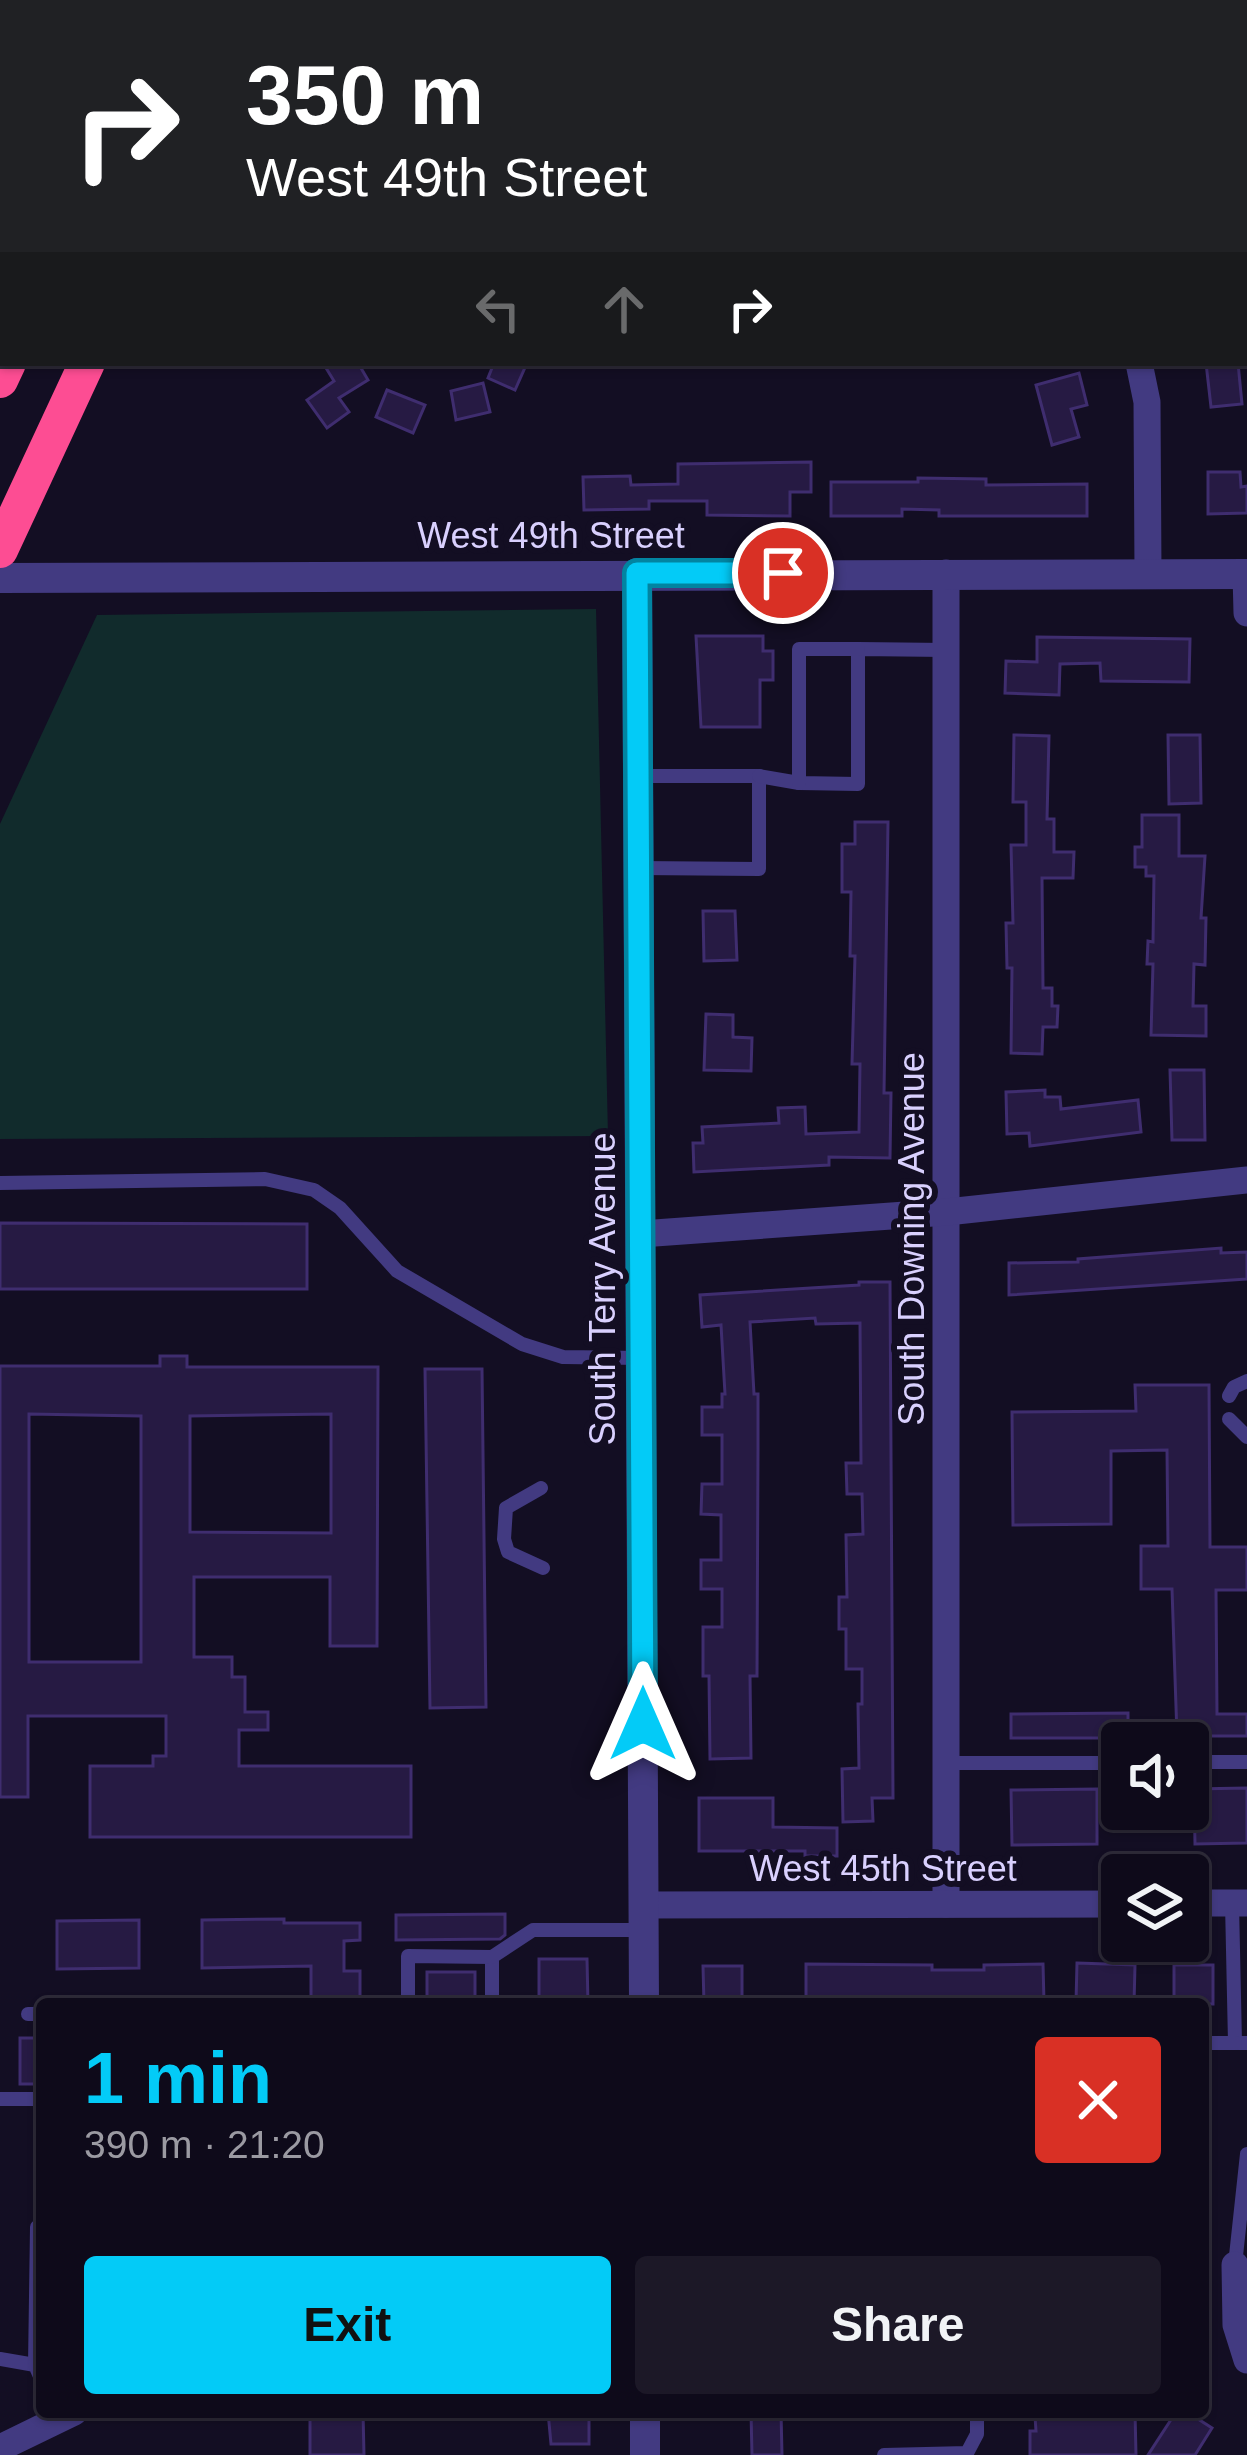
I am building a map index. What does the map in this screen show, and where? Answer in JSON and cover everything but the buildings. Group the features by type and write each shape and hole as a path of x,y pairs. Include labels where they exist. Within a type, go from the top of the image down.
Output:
{"highway":[{"path":"0,550 86,366"}],"street":[{"path":"1140,366 1148,403 1148,573"},
{"name":"South Terry Avenue","path":"637,573 644,1998"},
{"name":"South Downing Avenue","path":"946,573 946,1904"},
{"path":"1246,574 1247,613"},
{"name":"West 49th Street","path":"0,578 1246,574"},
{"path":"641,1234 947,1212 1247,1180"},
{"path":"1209,1904 1240,1903"},
{"name":"West 45th Street","path":"644,1918 946,1904 1101,1904"},
{"path":"1235,2265 1247,2360"},
{"path":"0,2448 56,2418"},
{"path":"645,2418 645,2455"}],"lane":[{"path":"799,783 799,649 946,650"},
{"path":"638,776 759,776 799,783 858,784 858,649"},
{"path":"638,868 759,869 759,776"},
{"path":"0,1183 265,1179 314,1190 340,1208 397,1271 418,1287 522,1344 563,1357 641,1358"},
{"path":"1229,1396 1234,1387 1247,1381"},
{"path":"1229,1419 1247,1437"},
{"path":"542,1488 506,1508 503,1539 508,1552 542,1568"},
{"path":"946,1763 1101,1762"},
{"path":"1209,1762 1247,1762"},
{"path":"1209,2043 1241,2043 1240,1903"},
{"path":"408,1998 408,1957 492,1957 533,1930 644,1918"},
{"path":"492,1957 492,1998"},
{"path":"0,2099 36,2099"},
{"path":"1235,2265 1247,2154"},
{"path":"0,2359 35,2365 36,2296"},
{"path":"884,2455 967,2453 977,2434 977,2418"}],"green space":[{"path":"596,609 608,1136 0,1139 0,824 97,615"}],"route":[{"path":"643,1724 637,573 783,573"}]}
